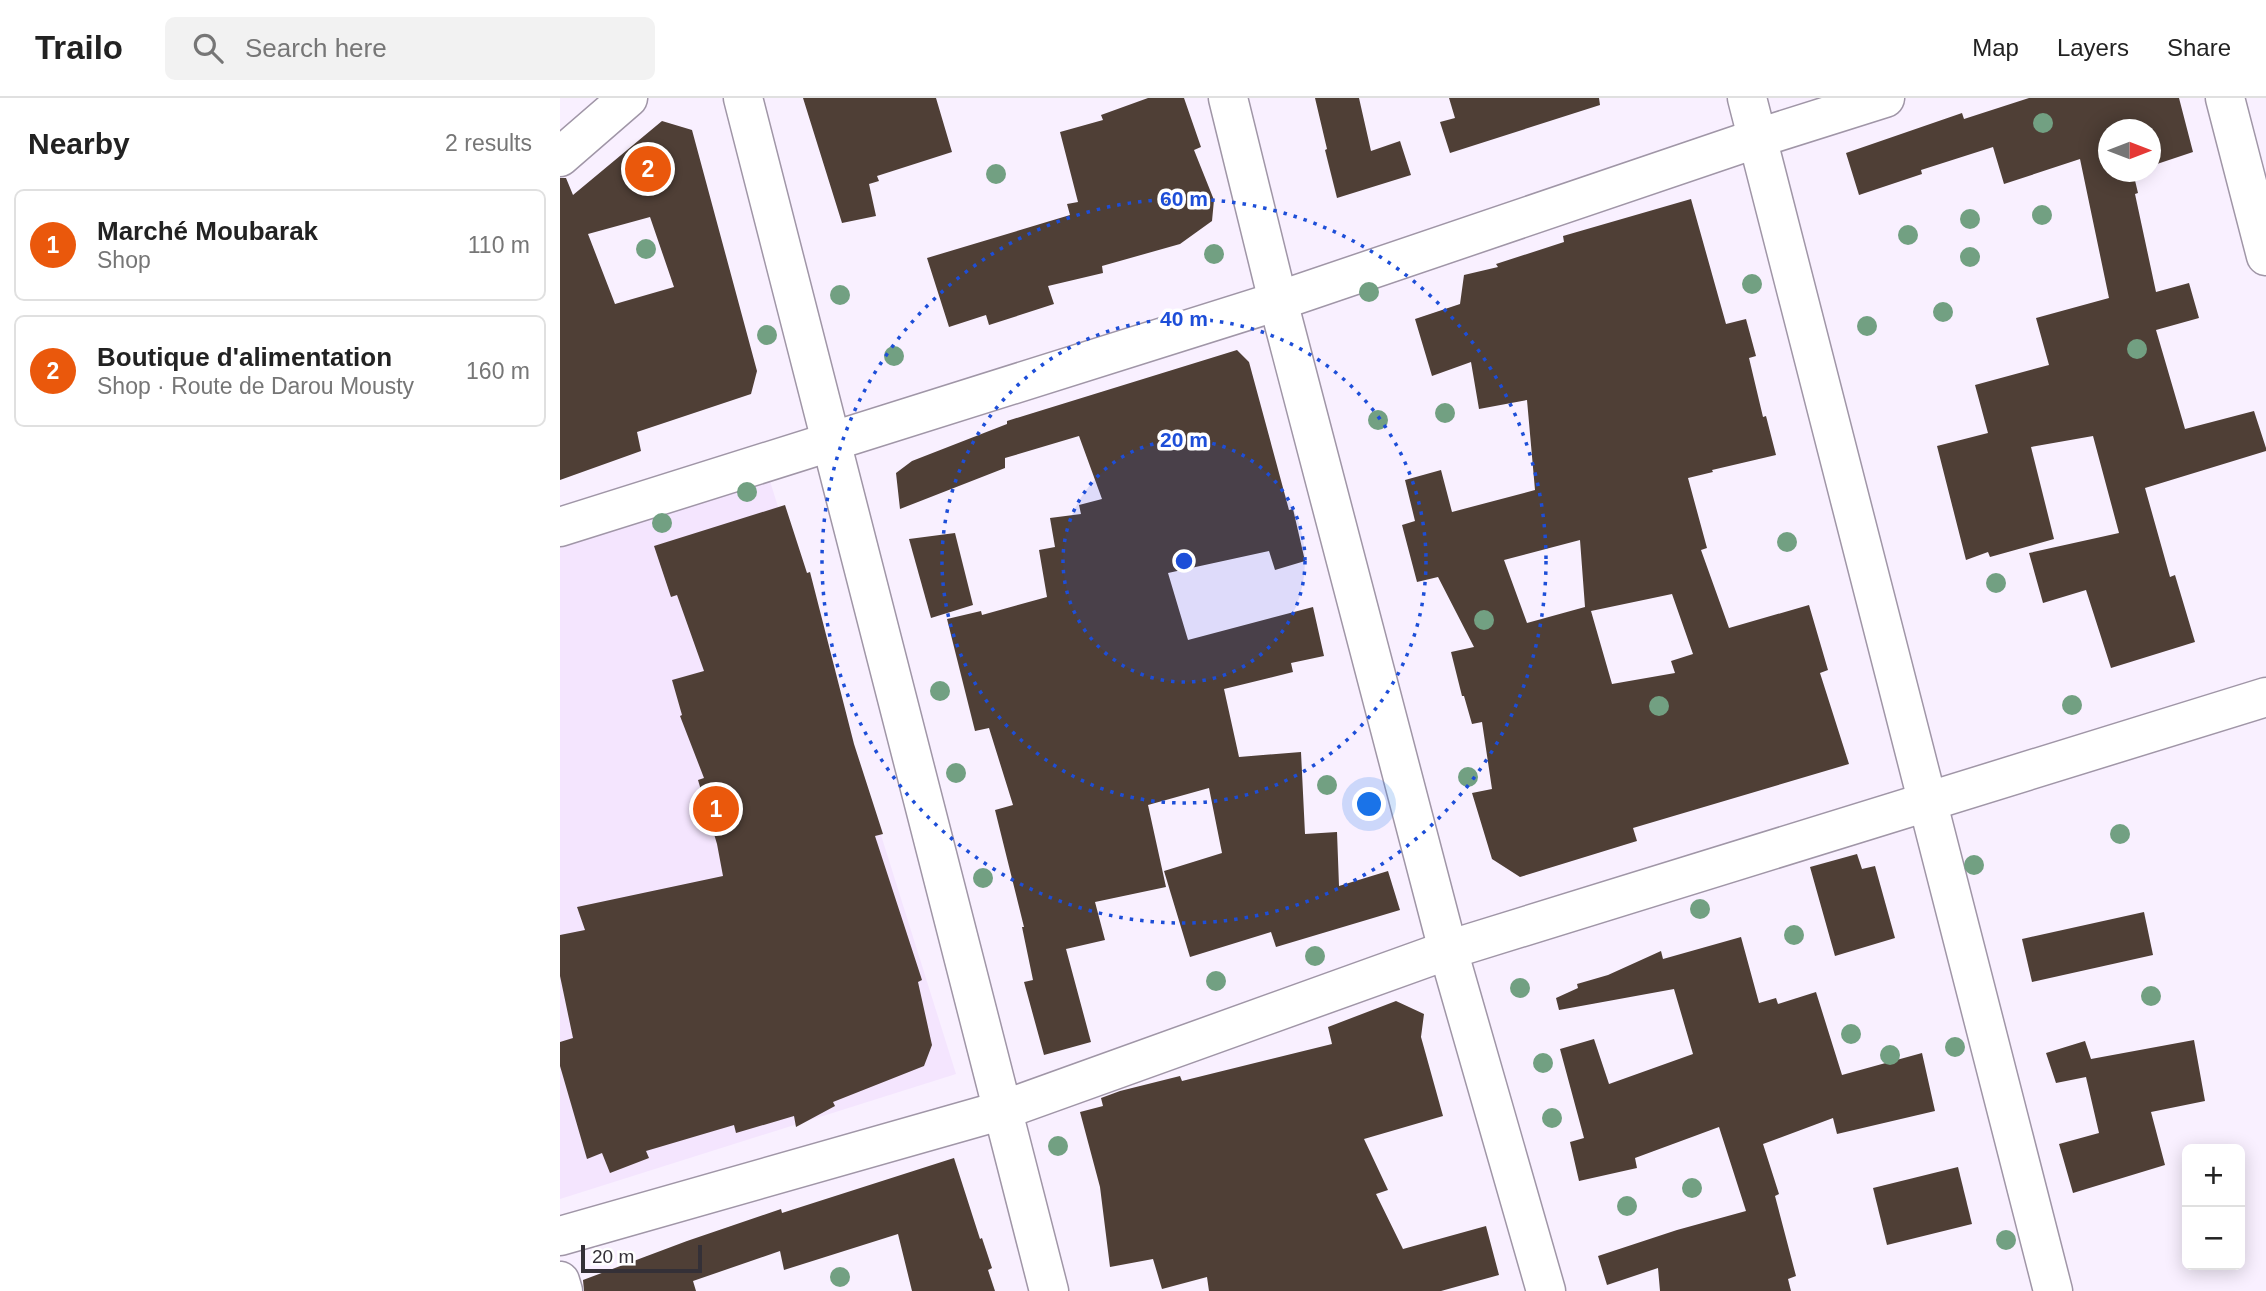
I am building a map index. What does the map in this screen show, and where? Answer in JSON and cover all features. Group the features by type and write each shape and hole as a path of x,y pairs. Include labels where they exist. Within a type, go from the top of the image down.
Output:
{"street":[{"path":"560,157 628,98"},
{"path":"743,98 1049,1291"},
{"path":"1228,98 1278,301 1448,950 1546,1291"},
{"path":"1747,98 2053,1291"},
{"path":"560,527 1278,301 1758,138 1885,98"},
{"path":"2225,98 2266,256"},
{"path":"560,1236 1003,1110 1448,950 2266,697"},
{"path":"560,1281 563,1291"}],"shaded area":[{"path":"769,478 956,1074 560,1199 560,544"}],"building":[{"path":"803,98 936,98 952,152 877,176 879,181 869,184 876,216 842,223"},
{"path":"1148,98 1184,98 1201,147 1194,150 1214,200 1212,221 1180,244 1102,266 1103,273 1048,286 1054,304 989,325 986,315 949,327 927,258 1070,215 1067,204 1078,202 1060,132 1103,120 1101,115"},
{"path":"1315,98 1359,98 1371,151 1400,141 1411,175 1337,198"},
{"path":"1449,98 1599,98 1600,105 1450,153 1440,122 1455,118"},
{"path":"2029,98 2179,98 2193,152 2161,163 2161,119 2098,119 2098,182 2135,182 2138,193 2135,194 2156,292 2189,283 2199,318 2156,330 2185,429 2254,411 2266,448 2266,451 2145,488 2170,577 2175,575 2195,642 2111,668 2086,590 2043,603 2029,553 2119,533 2093,436 2031,447 2054,539 1990,557 1988,552 1966,560 1937,446 1988,433 1975,385 2049,365 2036,318 2109,298 2080,159 2004,184 1993,147 1921,170 1922,174 1859,195 1846,153 1962,113 1964,119"},
{"path":"662,121 692,130 757,371 751,394 637,432 641,451 560,480 560,178 566,178 573,195","holes":["650,217 674,287 615,304 588,234"]},
{"path":"1691,199 1726,324 1746,319 1756,356 1749,358 1763,417 1766,416 1776,455 1688,478 1707,548 1701,550 1729,628 1809,605 1828,670 1820,673 1849,764 1633,828 1637,841 1520,877 1492,859 1472,793 1492,789 1482,722 1472,724 1451,652 1474,647 1438,577 1417,582 1402,525 1415,521 1405,480 1441,470 1452,512 1535,490 1527,400 1479,409 1471,362 1432,376 1415,319 1460,304 1464,275 1498,267 1496,264 1564,242 1563,236","holes":["1580,540 1585,607 1527,623 1504,560","1672,594 1693,654 1671,661 1675,673 1612,684 1591,611"]},
{"path":"1237,350 1249,362 1289,510 1293,509 1305,561 1275,570 1269,551 1168,573 1188,640 1313,607 1324,656 1291,663 1293,672 1224,689 1239,757 1301,752 1305,834 1337,832 1339,886 1388,871 1400,910 1276,947 1271,932 1190,957 1164,871 1222,853 1209,788 1148,805 1166,887 1095,902 1105,940 1066,949 1091,1042 1044,1055 1024,982 1033,980 1024,927 995,810 1013,805 989,728 975,731 947,619 981,611 982,615 1047,597 1039,550 1055,547 1050,518 1081,514 1079,505 1102,499 1079,436 1005,458 1005,468 900,509 896,473 912,461 1007,424 1007,421"},
{"path":"785,505 807,573 810,572 854,744 883,834 875,836 922,980 918,982 932,1045 924,1066 833,1102 835,1106 796,1127 794,1116 736,1133 734,1125 646,1151 649,1158 610,1173 602,1153 587,1159 560,1066 560,1042 573,1038 560,976 560,935 585,930 577,907 723,876 717,844 698,780 704,778 680,716 682,715 672,680 704,671 677,595 671,597 654,546"},
{"path":"955,533 973,605 931,618 909,539"},
{"path":"1857,854 1862,869 1875,866 1895,938 1835,956 1810,867"},
{"path":"2144,912 2153,955 2032,982 2022,939"},
{"path":"1741,937 1759,1003 1776,998 1778,1004 1816,992 1842,1075 1922,1053 1935,1111 1837,1134 1833,1118 1763,1144 1779,1194 1775,1196 1796,1276 1788,1279 1791,1291 1660,1291 1658,1268 1607,1285 1598,1256 1746,1211 1719,1127 1635,1158 1637,1168 1579,1181 1570,1142 1584,1138 1560,1049 1594,1039 1609,1084 1693,1054 1674,989 1559,1010 1556,998 1578,988 1577,984 1608,975 1661,951 1663,959"},
{"path":"1396,1001 1424,1014 1421,1037 1443,1116 1364,1139 1388,1190 1376,1194 1403,1249 1486,1226 1499,1275 1441,1291 1209,1291 1207,1277 1162,1289 1153,1259 1110,1267 1100,1187 1080,1112 1103,1106 1101,1098 1120,1091 1180,1076 1182,1081 1332,1044 1328,1027"},
{"path":"2194,1040 2205,1101 2151,1112 2165,1165 2073,1193 2059,1144 2099,1133 2086,1077 2056,1083 2046,1053 2085,1041 2091,1059"},
{"path":"954,1158 992,1268 988,1270 995,1291 912,1291 898,1234 784,1270 780,1251 693,1281 696,1291 584,1291 583,1280 687,1241 781,1209 782,1213"},
{"path":"1958,1167 1972,1224 1887,1245 1873,1188"}],"place":[{"name":"Boutique d'alimentation","path":"648,169"},
{"name":"Marché Moubarak","path":"716,809"}]}
